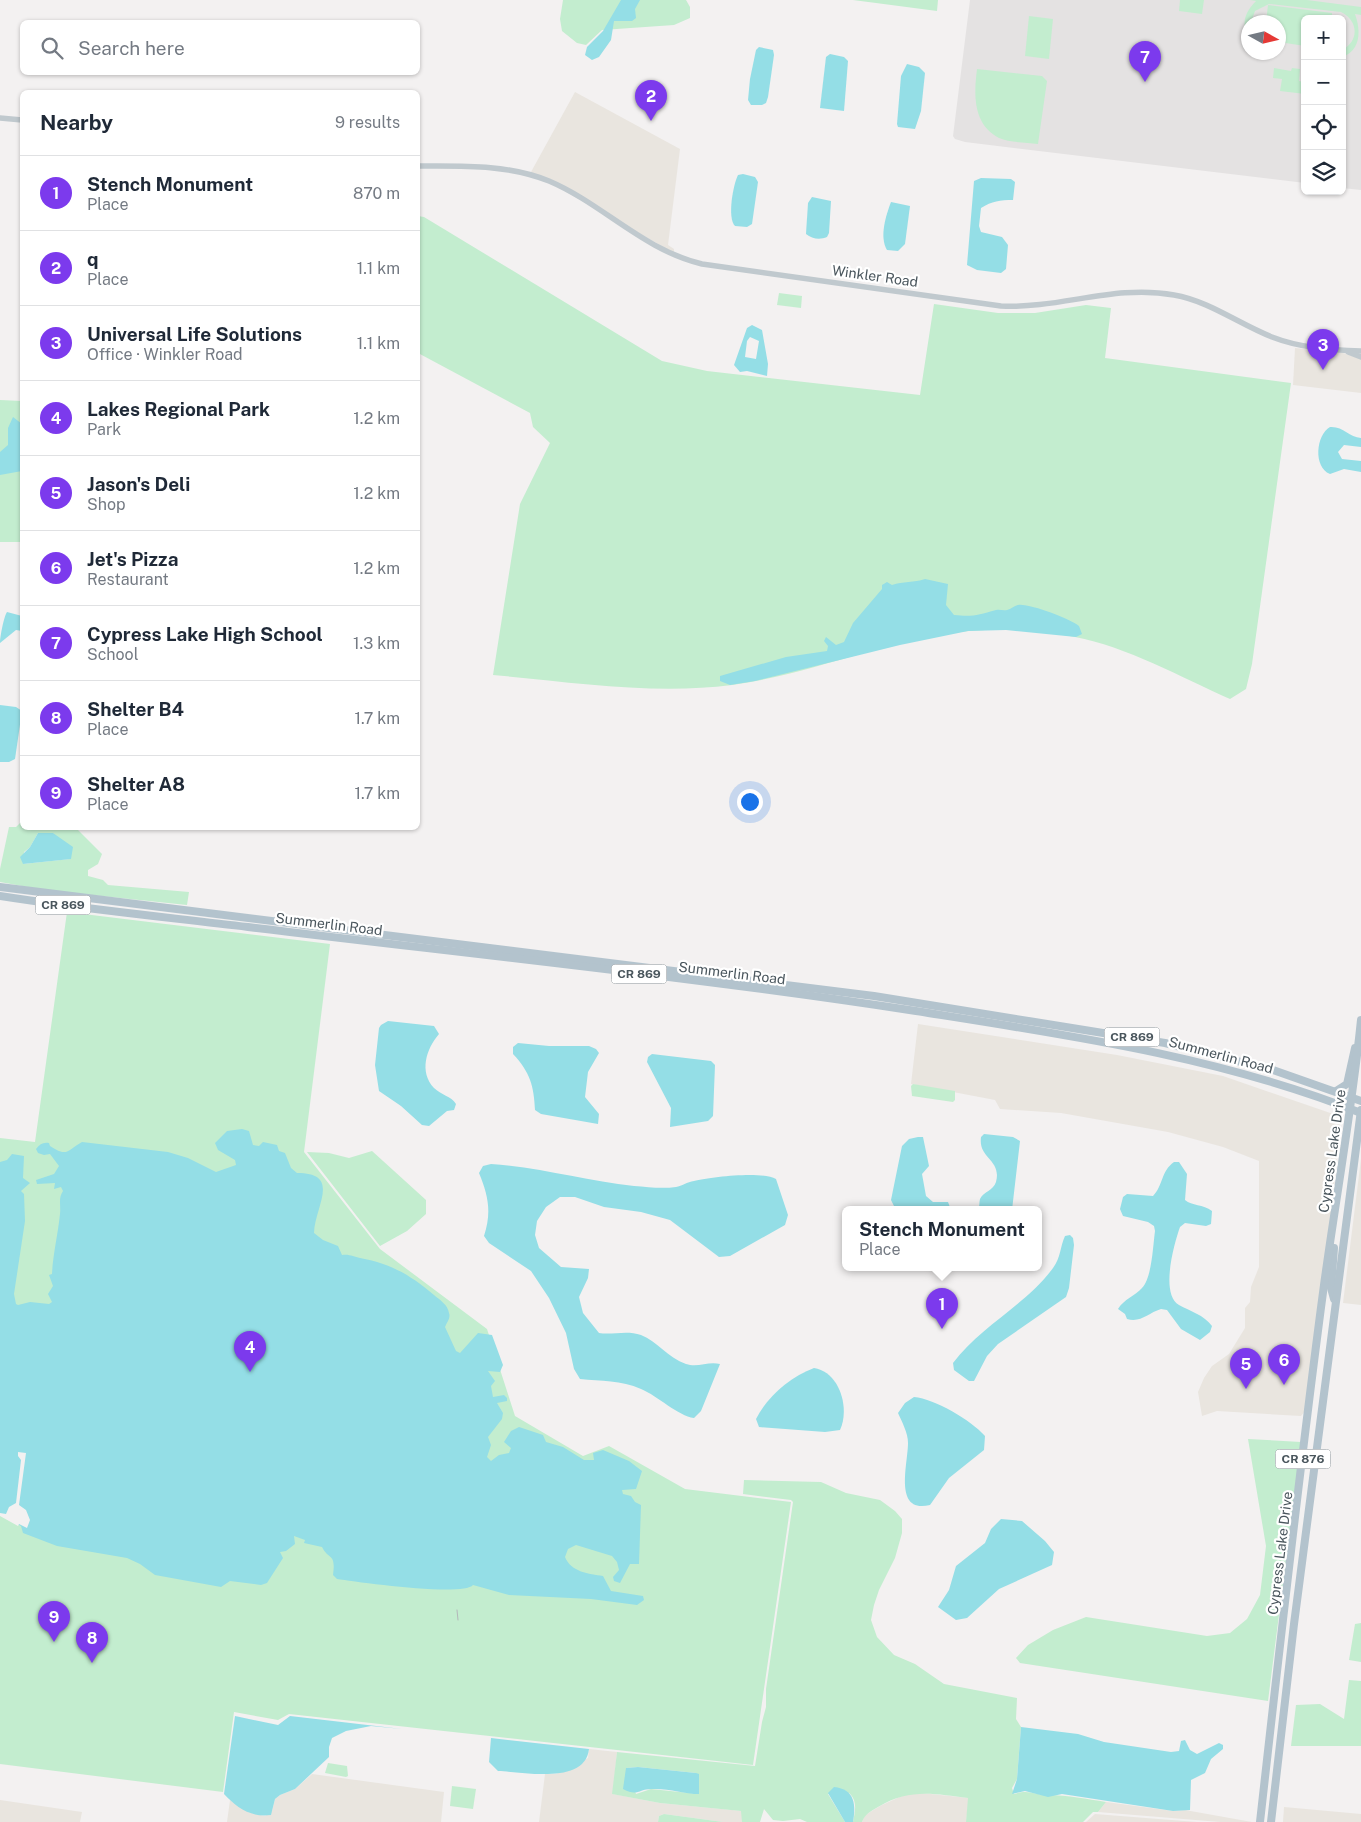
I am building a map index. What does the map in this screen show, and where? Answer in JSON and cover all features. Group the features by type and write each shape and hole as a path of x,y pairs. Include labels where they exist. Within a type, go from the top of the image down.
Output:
{"main road":[{"name":"Summerlin Road","path":"0,889 874,996 1165,1043 1238,1060 1361,1101"},
{"name":"Summerlin Road","path":"0,896 794,993 955,1018 1173,1054 1223,1067 1361,1112"},
{"name":"Cypress Lake Drive","path":"1260,1822 1331,1242 1353,1097 1361,1020"},
{"path":"1335,1091 1343,1089 1347,1084 1352,1058 1359,1037"},
{"name":"Cypress Lake Drive","path":"1271,1822 1294,1624 1361,1112"},
{"path":"1331,1242 1334,1257 1332,1288 1336,1302"},
{"path":"1289,1579 1294,1588 1291,1617 1294,1624"}],"street":[{"path":"0,118 20,120"},
{"name":"Winkler Road","path":"420,166 497,168 538,177 569,191 661,249 702,264 1001,306 1040,305 1120,292 1157,292 1196,302 1281,340 1308,347 1361,351"},
{"name":"Winkler Road","path":"1342,350 1361,357"}],"shaded area":[{"path":"970,0 1361,0 1361,190 1346,188 1346,15 1301,15 1301,183 965,142 955,139 953,136"},
{"path":"575,92 680,149 668,245 674,249 674,253 531,172"},
{"path":"1295,348 1343,353 1361,359 1361,393 1293,385"},
{"path":"918,1024 1117,1055 1223,1076 1339,1116 1340,1124 1328,1250 1305,1411 1301,1416 1217,1411 1202,1416 1198,1392 1212,1366 1229,1354 1245,1328 1245,1308 1250,1302 1251,1287 1259,1267 1259,1161 1223,1147 1168,1132 1061,1113 1000,1109 995,1100 911,1084"},
{"path":"1361,1159 1361,1305 1343,1303"},
{"path":"589,1749 617,1752 613,1794 660,1803 742,1811 742,1822 723,1822 664,1814 659,1816 658,1822 539,1822 545,1774 556,1774 588,1758"},
{"path":"312,1774 444,1792 441,1822 227,1822 230,1800 248,1812 265,1816 272,1811 275,1799 295,1789"},
{"path":"921,1793 969,1798 966,1822 862,1822 865,1815 882,1805 904,1795"},
{"path":"0,1800 82,1812 80,1822 0,1822"},
{"path":"1106,1802 1173,1811 1185,1810 1252,1822 1220,1822 1098,1812"},
{"path":"1284,1807 1361,1814 1361,1822 1283,1822"},
{"path":"1095,1814 1197,1822 1086,1822"}],"green space":[{"path":"563,0 686,0 690,7 690,18 674,25 602,30 586,45 577,43 562,31 560,19"},
{"path":"853,0 938,0 937,11"},
{"path":"1180,0 1204,0 1202,14 1179,11"},
{"path":"1250,0 1307,0 1361,7 1361,15 1355,14 1359,33 1356,45 1346,55 1346,47 1352,41 1355,31 1351,20 1341,12 1269,4 1255,11 1254,15 1246,15 1256,1"},
{"path":"1268,5 1332,13 1332,15 1301,15 1301,45 1286,43 1286,15 1267,15"},
{"path":"1029,16 1053,19 1049,59 1025,56"},
{"path":"1274,68 1291,71 1292,68 1300,69 1301,94 1280,91 1282,79 1273,78"},
{"path":"977,69 1042,76 1047,81 1038,144 1003,140 990,132 984,125 977,107 975,88"},
{"path":"420,216 662,361 707,371 920,395 934,304 998,313 1035,313 1086,305 1111,308 1105,358 1291,383 1252,664 1246,689 1230,699 1134,655 1094,641 1035,631 1009,630 982,630 939,635 909,641 762,680 702,688 642,688 493,675 520,504 550,443 533,427 530,413 420,354"},
{"path":"779,293 802,296 801,308 777,305"},
{"path":"0,400 20,401 20,542 0,542"},
{"path":"20,823 20,830 78,830 102,854 98,864 88,870 88,876 103,880 108,885 189,892 187,905 44,890 0,882 0,869 9,827 16,827","holes":["38,833 53,833 70,859 23,864 24,852 30,847"]},
{"path":"67,912 330,944 304,1152 380,1249 487,1329 515,1416 583,1456 609,1446 685,1489 791,1502 753,1765 289,1714 278,1720 234,1712 223,1792 0,1764 0,1138 35,1142"},
{"path":"913,1084 955,1091 955,1100 953,1102 912,1096 911,1086"},
{"path":"372,1151 426,1200 426,1214 407,1231 380,1246 307,1152 329,1153 349,1158"},
{"path":"1248,1439 1301,1442 1268,1701 1020,1663 1016,1658 1028,1645 1053,1630 1086,1617 1207,1636 1230,1633 1247,1619 1260,1595 1266,1546"},
{"path":"744,1480 821,1482 846,1493 880,1500 895,1511 902,1519 902,1533 895,1558 879,1590 874,1605 871,1620 877,1637 894,1655 915,1664 944,1684 1017,1698 1016,1719 1021,1727 1017,1779 1012,1788 1014,1794 1028,1792 1106,1802 1098,1812 1093,1812 1083,1822 966,1822 968,1798 922,1794 901,1797 890,1801 868,1813 862,1822 853,1822 855,1803 849,1793 828,1794 845,1822 807,1822 800,1819 773,1820 764,1809 760,1822 742,1822 741,1811 660,1803 612,1794 617,1752 755,1766 766,1707 766,1689 793,1502 791,1500 743,1494","holes":["638,1767 696,1773 699,1794 651,1789 636,1794 626,1768"]},
{"path":"1361,1623 1361,1662 1349,1660 1355,1624"},
{"path":"1349,1680 1361,1681 1361,1746 1291,1746 1296,1705 1320,1704 1344,1719"},
{"path":"328,1763 347,1766 348,1776 325,1773"},
{"path":"452,1786 476,1789 473,1809 450,1806"},
{"path":"664,1814 723,1822 658,1822 659,1816"}],"water":[{"path":"621,0 640,0 635,9 636,18 632,21 614,21 611,40 599,57 592,60 585,55 587,47 603,31"},
{"path":"759,47 773,50 774,55 766,103 751,105 748,100 750,79 756,50"},
{"path":"830,54 844,57 848,61 844,111 820,108 826,57"},
{"path":"907,64 919,67 925,73 921,111 915,129 898,127 897,124 901,76"},
{"path":"743,174 755,177 758,182 752,224 747,227 735,226 731,216 734,186 738,175"},
{"path":"981,178 1011,179 1015,182 1013,200 996,201 981,208 979,226 981,232 1002,237 1008,245 1006,269 1001,273 977,270 967,265 974,181"},
{"path":"812,197 831,201 829,233 824,238 813,238 806,234 808,203"},
{"path":"891,202 910,206 905,244 898,251 887,250 883,233 885,219"},
{"path":"752,325 762,330 768,364 767,376 747,371 740,372 734,365 747,328","holes":["750,337 759,341 756,359 745,357 747,341"]},
{"path":"13,417 20,422 20,471 0,475 0,452 8,445 8,428"},
{"path":"1330,427 1339,428 1361,438 1361,447 1344,445 1338,452 1342,459 1361,461 1361,472 1344,469 1330,474 1321,465 1318,451 1319,444 1325,431"},
{"path":"925,579 948,584 946,605 954,615 975,615 997,610 1007,610 1023,605 1067,619 1079,626 1082,634 1076,637 1006,630 968,631 900,645 755,681 730,685 720,681 720,676 786,657 827,651 828,646 824,641 826,637 836,645 844,642 853,623 882,589 882,585 887,582 892,585"},
{"path":"7,612 20,615 20,631 16,630 0,643 2,627"},
{"path":"0,705 16,707 20,710 20,725 15,759 9,762 0,762"},
{"path":"38,833 53,833 73,847 71,859 23,864 20,857 30,847"},
{"path":"388,1021 434,1026 439,1034 428,1053 426,1061 427,1075 429,1082 434,1088 456,1104 454,1110 447,1111 429,1126 422,1125 401,1106 379,1091 375,1065 379,1028"},
{"path":"518,1043 549,1046 589,1046 596,1049 599,1053 588,1072 585,1097 599,1114 598,1124 541,1114 535,1110 534,1094 530,1080 513,1054 513,1047"},
{"path":"652,1054 711,1061 715,1065 713,1116 708,1121 670,1127 671,1108 647,1062 648,1057"},
{"path":"242,1129 249,1131 253,1145 259,1146 263,1142 277,1145 279,1151 285,1153 291,1168 297,1173 311,1174 319,1179 323,1193 314,1233 323,1240 338,1246 342,1255 371,1260 399,1271 416,1281 443,1303 449,1315 445,1327 456,1351 460,1353 478,1333 492,1335 503,1365 500,1372 488,1371 495,1381 491,1386 493,1397 504,1395 507,1401 497,1403 503,1413 502,1419 488,1437 491,1445 487,1457 491,1461 499,1455 509,1453 511,1448 504,1442 511,1431 519,1427 543,1435 546,1442 563,1447 584,1460 594,1460 593,1453 603,1450 629,1461 642,1471 636,1489 622,1490 623,1494 631,1496 635,1502 641,1505 639,1564 630,1564 620,1583 614,1581 613,1577 619,1570 617,1562 612,1556 576,1545 568,1549 565,1557 576,1569 603,1576 611,1591 643,1596 644,1600 637,1605 591,1599 509,1595 473,1585 450,1590 337,1579 333,1575 333,1560 322,1547 304,1543 305,1540 294,1536 295,1544 286,1551 280,1552 283,1558 267,1583 261,1585 230,1581 221,1587 155,1575 140,1564 127,1558 57,1546 23,1533 21,1526 0,1515 0,1162 7,1160 12,1154 24,1156 23,1178 30,1183 21,1191 24,1194 25,1221 14,1294 16,1304 30,1302 49,1304 52,1302 48,1294 53,1286 49,1275 52,1274 60,1214 60,1199 63,1191 61,1187 54,1189 55,1183 37,1184 36,1180 54,1174 59,1166 50,1154 38,1153 36,1149 39,1146 43,1143 49,1143 50,1146 60,1152 67,1152 82,1142 168,1152 188,1158 216,1172 236,1165 235,1160 218,1150 215,1143 227,1131"},
{"path":"984,1134 1013,1137 1020,1141 1012,1206 979,1206 980,1199 995,1185 997,1174 996,1168 983,1150 981,1137"},
{"path":"923,1137 929,1166 922,1174 926,1196 933,1202 948,1202 950,1206 894,1206 891,1200 902,1146 909,1139"},
{"path":"1174,1162 1179,1162 1187,1174 1185,1200 1212,1211 1211,1224 1206,1226 1185,1223 1180,1227 1170,1268 1170,1291 1173,1299 1179,1305 1205,1319 1212,1326 1210,1332 1200,1340 1181,1329 1167,1310 1161,1309 1140,1319 1132,1320 1127,1319 1125,1314 1118,1309 1142,1288 1148,1277 1155,1231 1154,1226 1148,1222 1123,1216 1120,1209 1123,1197 1127,1194 1153,1196 1159,1188 1164,1174"},
{"path":"491,1164 527,1168 616,1184 655,1188 676,1187 702,1179 724,1176 760,1175 776,1179 788,1215 785,1225 730,1256 719,1257 670,1220 641,1212 604,1207 575,1197 560,1197 546,1207 537,1221 535,1235 539,1248 561,1267 589,1269 588,1278 579,1297 583,1313 599,1333 641,1335 686,1364 720,1364 701,1411 694,1418 681,1414 648,1392 633,1386 611,1381 580,1379 574,1369 566,1333 549,1298 531,1271 489,1243 484,1236 488,1219 488,1204 479,1173 483,1166"},
{"path":"1070,1235 1073,1238 1074,1245 1069,1288 1066,1297 998,1344 987,1356 974,1381 969,1381 954,1370 953,1363 964,1350 1042,1281 1056,1264 1065,1236"},
{"path":"814,1368 830,1376 840,1393 844,1412 840,1430 825,1432 759,1427 756,1419 766,1403 788,1382"},
{"path":"914,1397 932,1402 952,1411 971,1423 985,1436 984,1450 949,1478 930,1505 918,1506 911,1502 905,1485 908,1439 898,1413 905,1403"},
{"path":"1001,1519 1022,1521 1045,1541 1054,1552 1052,1565 999,1589 967,1618 956,1620 938,1607 949,1590 956,1566 985,1543 991,1529"},
{"path":"235,1716 278,1725 290,1716 402,1729 371,1726 346,1731 332,1738 329,1747 329,1757 295,1789 275,1799 271,1815 257,1815 234,1803 224,1794"},
{"path":"1021,1727 1078,1734 1104,1742 1171,1752 1179,1751 1181,1741 1185,1740 1190,1750 1197,1754 1219,1743 1223,1745 1223,1749 1211,1759 1205,1773 1191,1780 1190,1810 1173,1811 1062,1794 1048,1797 1025,1791 1012,1794 1017,1779"},
{"path":"491,1738 589,1749 585,1760 577,1768 565,1772 537,1774 498,1771 489,1762"},
{"path":"638,1767 699,1774 699,1794 658,1789 632,1792 623,1789 626,1768"},
{"path":"834,1787 841,1788 850,1794 854,1804 853,1822 845,1822 828,1793"}],"pier":[{"path":"18,1452 26,1453 19,1505 26,1510 30,1520 27,1528 19,1524 18,1526 0,1516 0,1513 6,1514 9,1507 16,1503 21,1460"}],"railway":[{"path":"457,1610 458,1620"}],"place":[{"name":"Cypress Lake High School","path":"1145,82"},
{"name":"q","path":"651,121"},
{"name":"Universal Life Solutions","path":"1323,370"},
{"name":"Stench Monument","path":"942,1329"},
{"name":"Lakes Regional Park","path":"250,1372"},
{"name":"Jet's Pizza","path":"1284,1385"},
{"name":"Jason's Deli","path":"1246,1389"},
{"name":"Shelter A8","path":"54,1642"},
{"name":"Shelter B4","path":"92,1663"}]}
